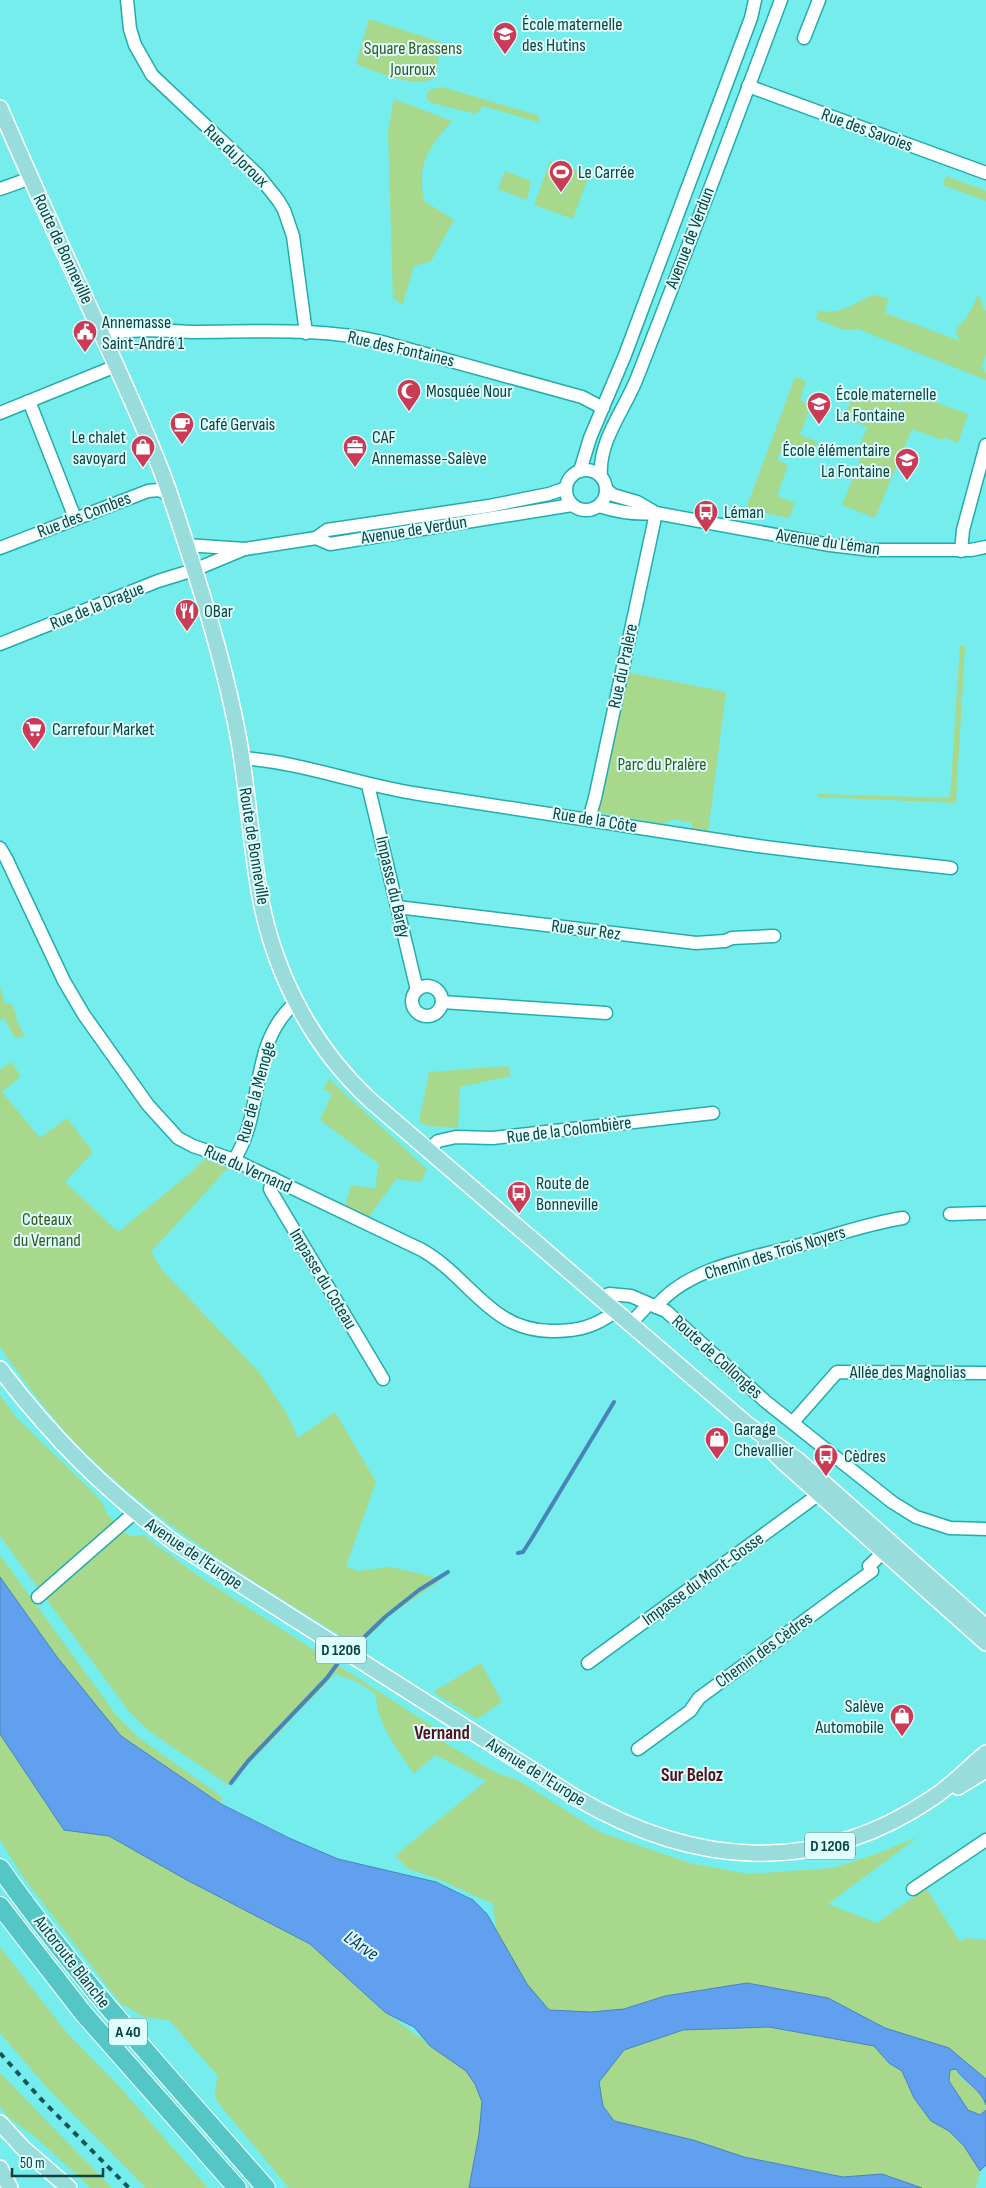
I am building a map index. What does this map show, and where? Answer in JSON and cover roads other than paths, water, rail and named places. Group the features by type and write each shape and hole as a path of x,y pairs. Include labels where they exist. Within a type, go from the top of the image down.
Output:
{"highway":[{"name":"Autoroute Blanche","path":"0,1868 102,2002 266,2188"},
{"name":"Autoroute Blanche","path":"0,1906 83,2013 237,2188"}],"main road":[{"name":"Route de Bonneville","path":"0,108 30,178 143,423 170,495 194,570 226,684 241,758 263,909 277,960 296,1002 326,1052 352,1083 748,1425 782,1461 824,1491 888,1548 986,1643"},
{"name":"Avenue de l'Europe","path":"0,1368 67,1451 134,1513 208,1565 575,1797 614,1819 643,1832 682,1844 722,1851 793,1852 824,1847 860,1837 919,1807 947,1788 986,1753"},
{"name":"Route de Bonneville","path":"888,1548 986,1627"},
{"path":"919,1807 986,1770"},
{"path":"0,2123 24,2149 69,2188"},
{"path":"0,2168 10,2188"}],"street":[{"name":"Rue du Joroux","path":"127,0 133,39 139,55 152,75 258,175 282,205 289,220 293,236 306,333"},
{"name":"Avenue de Verdun","path":"580,471 590,438 625,355 751,18 755,0"},
{"name":"Avenue de Verdun","path":"601,476 602,461 610,434 637,378 781,0"},
{"path":"804,38 818,0"},
{"name":"Rue des Savoies","path":"748,86 986,173"},
{"path":"0,189 30,178"},
{"name":"Rue des Fontaines","path":"102,336 130,331 306,333 351,336 382,342 582,397 603,408"},
{"path":"0,413 116,366"},
{"path":"28,402 75,518"},
{"path":"966,551 963,530 986,445"},
{"path":"580,471 590,471 601,476 606,489 604,500 599,506 586,510 572,504 567,497 566,488 571,477 580,471"},
{"name":"Avenue de Verdun","path":"186,545 245,549 316,538 327,530 489,506 549,494 566,488"},
{"name":"Avenue du Léman","path":"606,489 613,495 637,502 656,513"},
{"name":"Rue des Combes","path":"0,548 148,490 159,490 170,495"},
{"name":"Avenue de Verdun","path":"316,538 330,544 572,504"},
{"name":"Avenue du Léman","path":"599,506 617,511 642,514 656,513 830,545 872,550 966,551 986,554"},
{"name":"Rue du Pralère","path":"589,819 597,791 656,513"},
{"name":"Avenue du Léman","path":"966,551 986,547"},
{"name":"Avenue de Verdun","path":"194,570 245,549"},
{"name":"Rue de la Drague","path":"0,644 158,581 194,570"},
{"name":"Rue de la Côte","path":"241,758 308,769 368,785 417,794 746,844 951,868"},
{"name":"Impasse du Bargy","path":"368,785 417,990"},
{"name":"Rue du Vernand","path":"0,848 64,981 84,1015 148,1105 178,1138 193,1146 234,1160 428,1253 448,1269 493,1312 517,1325 541,1331 575,1330 593,1325 616,1311"},
{"name":"Rue sur Rez","path":"397,907 696,943 725,941 732,938 774,936"},
{"path":"425,986 434,988 440,994 442,1002 440,1008 434,1014 426,1016 416,1011 412,1003 417,990 425,986"},
{"name":"Rue de la Menoge","path":"234,1160 245,1139 266,1046 280,1020 296,1002"},
{"path":"442,1002 606,1013"},
{"name":"Rue de la Colombière","path":"428,1150 438,1141 456,1137 493,1138 713,1113"},
{"name":"Impasse du Coteau","path":"273,1178 270,1189 272,1193 383,1379"},
{"path":"950,1214 986,1213"},
{"name":"Chemin des Trois Noyers","path":"652,1306 674,1288 722,1266 871,1224 903,1218"},
{"name":"Route de Collonges","path":"600,1298 609,1294 627,1295 676,1319 729,1368 793,1422 892,1502 916,1517 950,1528 986,1529"},
{"path":"630,1324 652,1306"},
{"name":"Allée des Magnolias","path":"793,1422 837,1372 986,1373"},
{"name":"Impasse du Mont-Gosse","path":"588,1663 824,1491"},
{"path":"38,1597 134,1513"},
{"name":"Chemin des Cèdres","path":"638,1748 690,1711 699,1698 872,1571 869,1566 888,1548"},
{"path":"913,1889 986,1840"}],"water":[{"name":"L'Arve","path":"0,1577 57,1657 121,1736 221,1804 289,1838 338,1859 436,1882 473,1900 487,1914 527,1984 549,2010 591,2012 624,2009 665,1996 747,1983 828,1998 885,2028 949,2048 986,2079 986,2105 977,2090 956,2069 950,2070 949,2081 968,2110 980,2115 986,2110 986,2165 980,2171 964,2146 949,2131 931,2121 914,2098 902,2071 889,2063 874,2046 769,2027 683,2030 624,2050 599,2082 603,2106 614,2121 693,2140 744,2157 843,2177 882,2174 922,2188 469,2188 479,2134 482,2102 475,2084 466,2071 430,2046 414,2027 386,2013 310,1944 185,1879 109,1836 64,1830 0,1734"}],"waterway":[{"path":"518,1553 523,1552 532,1538 614,1402"},
{"path":"357,1644 385,1617 419,1590 448,1572"},
{"path":"231,1783 248,1761 327,1678 338,1663"}],"railway":[{"path":"0,2053 40,2098 129,2188"}],"place":[{"name":"École maternelle des Hutins","path":"505,55"},
{"name":"Le Carrée","path":"561,193"},
{"name":"Annemasse Saint-André 1","path":"85,353"},
{"name":"Mosquée Nour","path":"409,412"},
{"name":"École maternelle La Fontaine","path":"819,425"},
{"name":"Café Gervais","path":"182,445"},
{"name":"Le chalet savoyard","path":"143,468"},
{"name":"CAF Annemasse-Salève","path":"355,468"},
{"name":"École élémentaire La Fontaine","path":"907,481"},
{"name":"Léman","path":"706,533"},
{"name":"OBar","path":"187,632"},
{"name":"Carrefour Market","path":"34,750"},
{"name":"Route de Bonneville","path":"519,1214"},
{"name":"Garage Chevallier","path":"717,1460"},
{"name":"Cèdres","path":"826,1477"},
{"name":"Salève Automobile","path":"902,1737"}],"district":[{"name":"Vernand","path":"442,1733"},
{"name":"Sur Beloz","path":"692,1775"}],"park label":[{"name":"Square Brassens Jouroux","path":"413,58"},
{"name":"Parc du Pralère","path":"662,764"},
{"name":"Coteaux du Vernand","path":"47,1229"}]}
